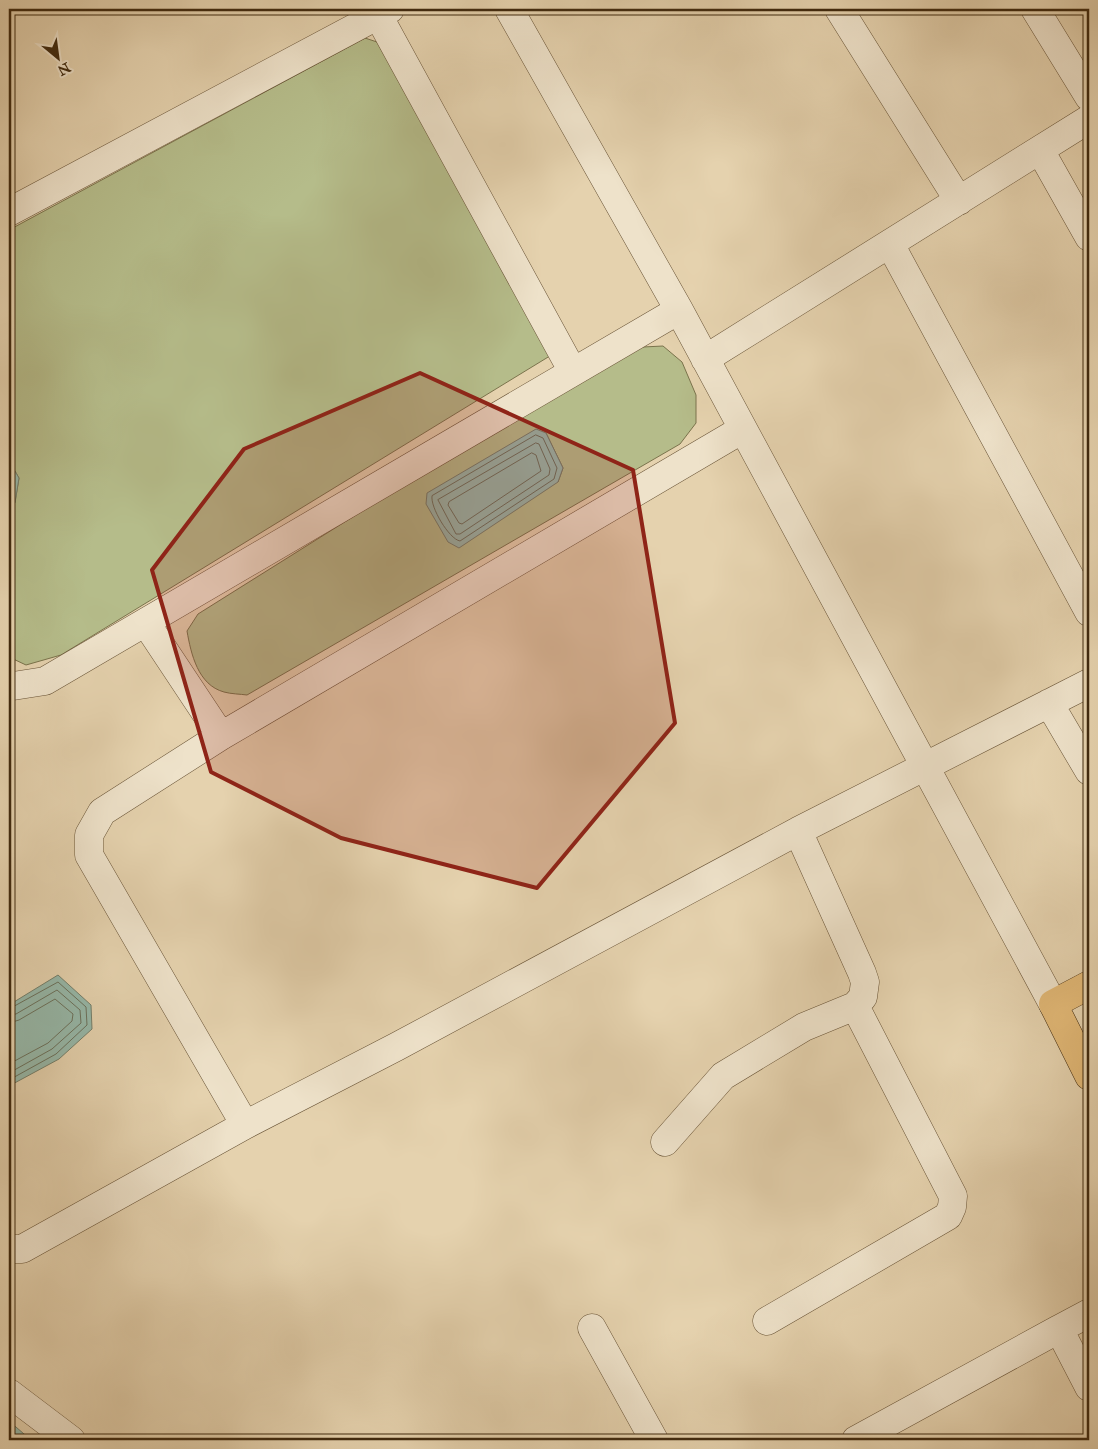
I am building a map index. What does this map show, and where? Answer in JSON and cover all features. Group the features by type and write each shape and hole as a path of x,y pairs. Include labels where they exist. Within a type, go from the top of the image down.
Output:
{"main road":[{"path":"1089,985 1053,1004 1089,1076"}],"street":[{"path":"509,9 679,310 1053,1004"},
{"path":"839,9 959,201"},
{"path":"1035,9 1089,97"},
{"path":"9,212 384,12 573,372"},
{"path":"705,359 1089,119"},
{"path":"1040,150 1089,237"},
{"path":"890,244 1089,612"},
{"path":"9,684 13,686 45,681 679,310"},
{"path":"245,1125 90,855 89,835 102,812 221,736 743,429"},
{"path":"146,623 221,736"},
{"path":"9,1249 22,1249 245,1125 405,1042 798,831 1089,683"},
{"path":"1049,703 1089,771"},
{"path":"665,1142 724,1076 804,1027 855,1006 863,997 865,982 862,973 798,831"},
{"path":"768,1321 948,1216 952,1207 953,1196 855,1006"},
{"path":"856,1440 1089,1313"},
{"path":"592,1328 654,1440"},
{"path":"1059,1329 1089,1387"},
{"path":"9,1393 71,1440"}],"highlighted area":[{"path":"420,373 633,470 675,723 537,888 341,838 211,772 152,570 244,449"}],"green space":[{"path":"365,38 377,42 558,351 61,655 26,665 9,657 9,507 15,502 19,478 9,461 9,230"},
{"path":"663,346 682,362 696,395 696,423 680,444 247,695 227,693 215,688 202,676 194,659 187,631 198,614 614,353 643,347","holes":["546,433 563,468 558,482"]}],"water":[{"path":"536,429 546,433 563,468 558,482 459,548 448,542 426,504 427,493"},
{"path":"9,461 19,478 15,503 9,507"},
{"path":"58,975 91,1005 92,1029 59,1059 9,1086 9,1005"},
{"path":"9,1421 31,1440 9,1440"}]}
